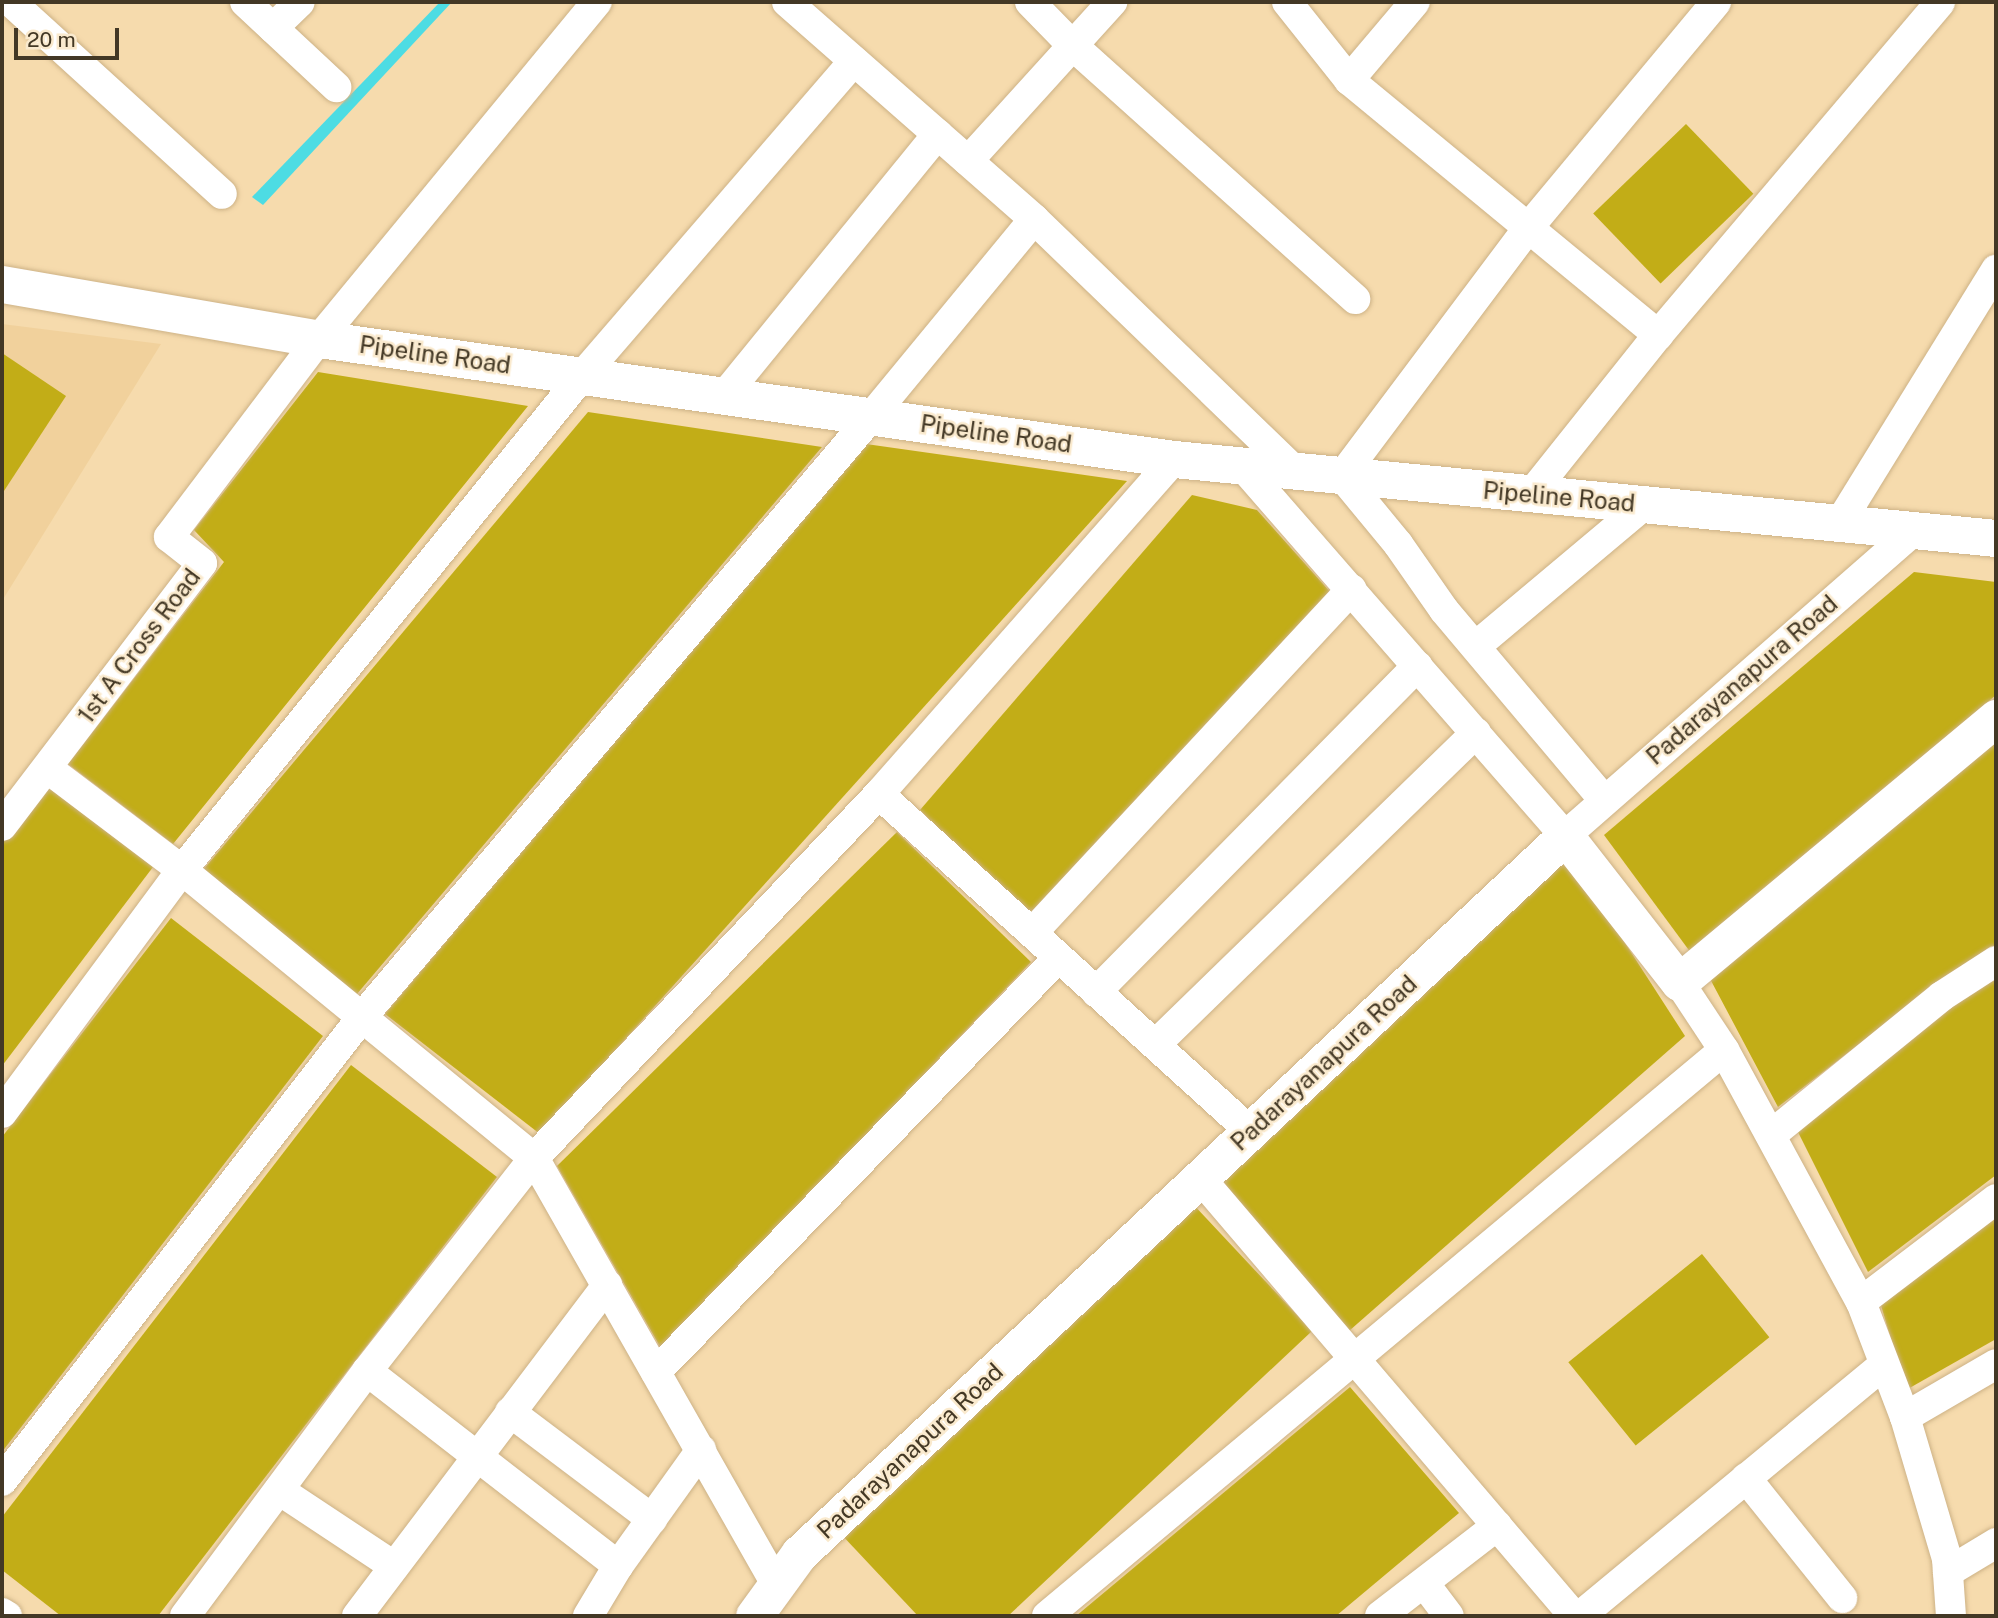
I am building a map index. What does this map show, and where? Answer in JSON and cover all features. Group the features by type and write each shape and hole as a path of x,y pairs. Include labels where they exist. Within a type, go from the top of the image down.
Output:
{"street":[{"path":"11,2 222,194"},
{"path":"245,2 336,87"},
{"path":"273,28 300,2"},
{"path":"319,339 597,2"},
{"path":"787,2 1034,219 1296,472"},
{"path":"1030,2 1071,44 1355,299"},
{"path":"968,161 1071,44 1112,2"},
{"path":"1287,2 1349,80 1658,335"},
{"path":"1349,80 1415,2"},
{"path":"1604,800 1444,610 1398,544 1342,476 1528,228 1716,2"},
{"path":"1531,494 1658,335 1940,2"},
{"path":"2,1113 181,870 582,376 854,61"},
{"path":"724,396 938,134"},
{"path":"2,1481 362,1017 871,417 1034,219"},
{"path":"1839,523 1996,270"},
{"name":"Pipeline Road","path":"2,284 319,339 1244,468 1996,538"},
{"name":"1st A Cross Road","path":"2,826 202,563 169,537 319,339"},
{"path":"186,1616 367,1371 534,1157 879,794 1174,459"},
{"path":"1244,468 1566,836 1679,982 1724,1050 1861,1302 1905,1417 1948,1572 1951,1616"},
{"path":"1476,646 1644,505"},
{"name":"Padarayanapura Road","path":"754,1616 799,1554 1604,800 1914,530"},
{"path":"1033,932 1352,589"},
{"path":"1096,992 1419,666"},
{"path":"1679,982 1996,718"},
{"path":"1157,1043 1476,733"},
{"path":"47,768 181,870 534,1157 776,1584"},
{"path":"879,794 1096,992 1157,1043 1251,1132"},
{"path":"656,1372 1059,957"},
{"path":"1771,1135 1942,996 1996,961"},
{"path":"1047,1616 1724,1050"},
{"path":"1201,1179 1573,1616"},
{"path":"1861,1302 1996,1199"},
{"path":"356,1616 607,1285"},
{"path":"1905,1417 1996,1364"},
{"path":"1580,1616 1883,1365"},
{"path":"367,1371 618,1566"},
{"path":"510,1412 652,1519"},
{"path":"588,1616 618,1566 701,1450"},
{"path":"1746,1478 1842,1598"},
{"path":"279,1490 394,1566"},
{"path":"1380,1616 1497,1526"},
{"path":"1948,1572 1996,1543"},
{"path":"1424,1583 1449,1616"},
{"path":"2,1613 7,1616"}],"shaded area":[{"path":"2,324 161,344 2,601"}],"water":[{"path":"440,2 452,2 263,205 252,197"}],"building":[{"path":"1686,124 1753,194 1661,283 1593,214"},
{"path":"2,353 66,396 2,494"},
{"path":"318,372 528,406 173,844 68,764 224,562 194,530"},
{"path":"588,412 822,447 357,994 203,870"},
{"path":"866,444 1127,481 540,1134 385,1014"},
{"path":"1192,495 1257,510 1332,594 1030,919 920,810"},
{"path":"1914,572 1996,582 1996,695 1691,953 1604,835"},
{"path":"1996,724 1996,946 1935,985 1778,1107 1708,975"},
{"path":"45,785 153,867 2,1066 2,841"},
{"path":"897,832 1031,962 662,1350 557,1166"},
{"path":"1569,856 1685,1036 1349,1331 1221,1183"},
{"path":"171,918 323,1036 2,1452 2,1137"},
{"path":"1996,979 1996,1175 1868,1272 1795,1126 1948,1005"},
{"path":"351,1065 497,1177 158,1616 61,1616 2,1570 2,1517"},
{"path":"1191,1202 1312,1331 1008,1616 918,1616 840,1533"},
{"path":"1996,1215 1996,1339 1906,1390 1880,1302"},
{"path":"1702,1254 1769,1337 1636,1445 1568,1362"},
{"path":"1350,1387 1459,1513 1336,1616 1076,1616"}]}
